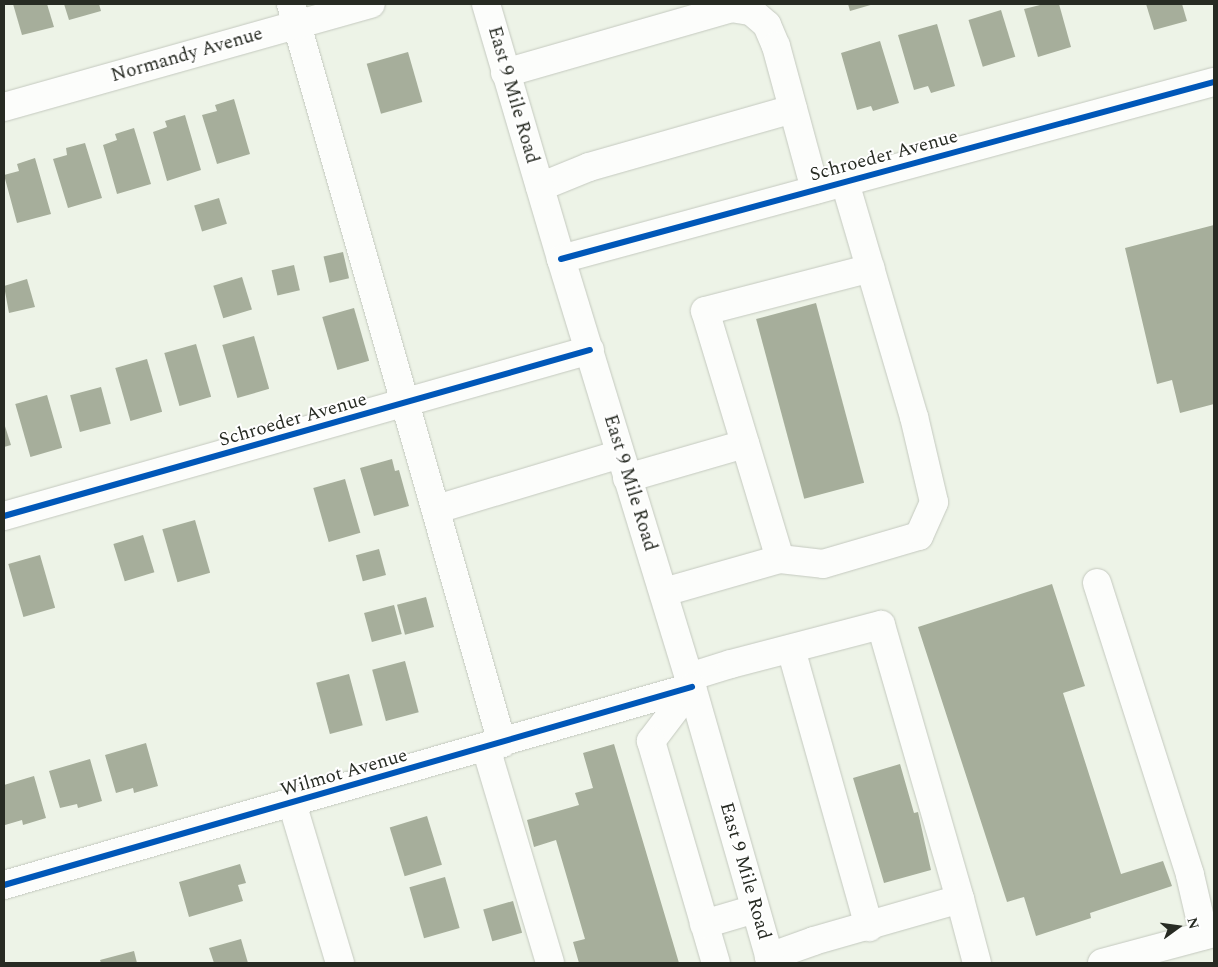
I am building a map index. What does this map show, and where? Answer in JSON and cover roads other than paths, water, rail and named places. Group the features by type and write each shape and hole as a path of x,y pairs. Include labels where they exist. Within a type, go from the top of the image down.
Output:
{"street":[{"name":"Normandy Avenue","path":"4,107 294,14 371,4"},
{"name":"East 9 Mile Road","path":"486,4 561,259 691,682 770,960"},
{"path":"505,73 731,8 751,12 767,25 776,46 815,190"},
{"path":"294,14 437,510 494,746 550,963"},
{"name":"Schroeder Avenue","path":"561,259 1214,82"},
{"path":"540,187 589,167 794,109"},
{"path":"664,592 780,559 823,564 919,536 934,502 914,416 846,182"},
{"path":"780,559 705,311 871,268"},
{"name":"Schroeder Avenue","path":"4,516 407,404 590,350"},
{"path":"437,510 624,466 745,444"},
{"path":"1097,583 1209,934 1102,963"},
{"name":"Wilmot Avenue","path":"4,885 494,746 791,649 881,625 960,899"},
{"path":"791,649 869,927"},
{"path":"691,682 651,742 716,963"},
{"path":"292,803 340,963"},
{"path":"770,960 814,941 869,927 960,899 977,963"},
{"path":"704,924 755,909"}]}
